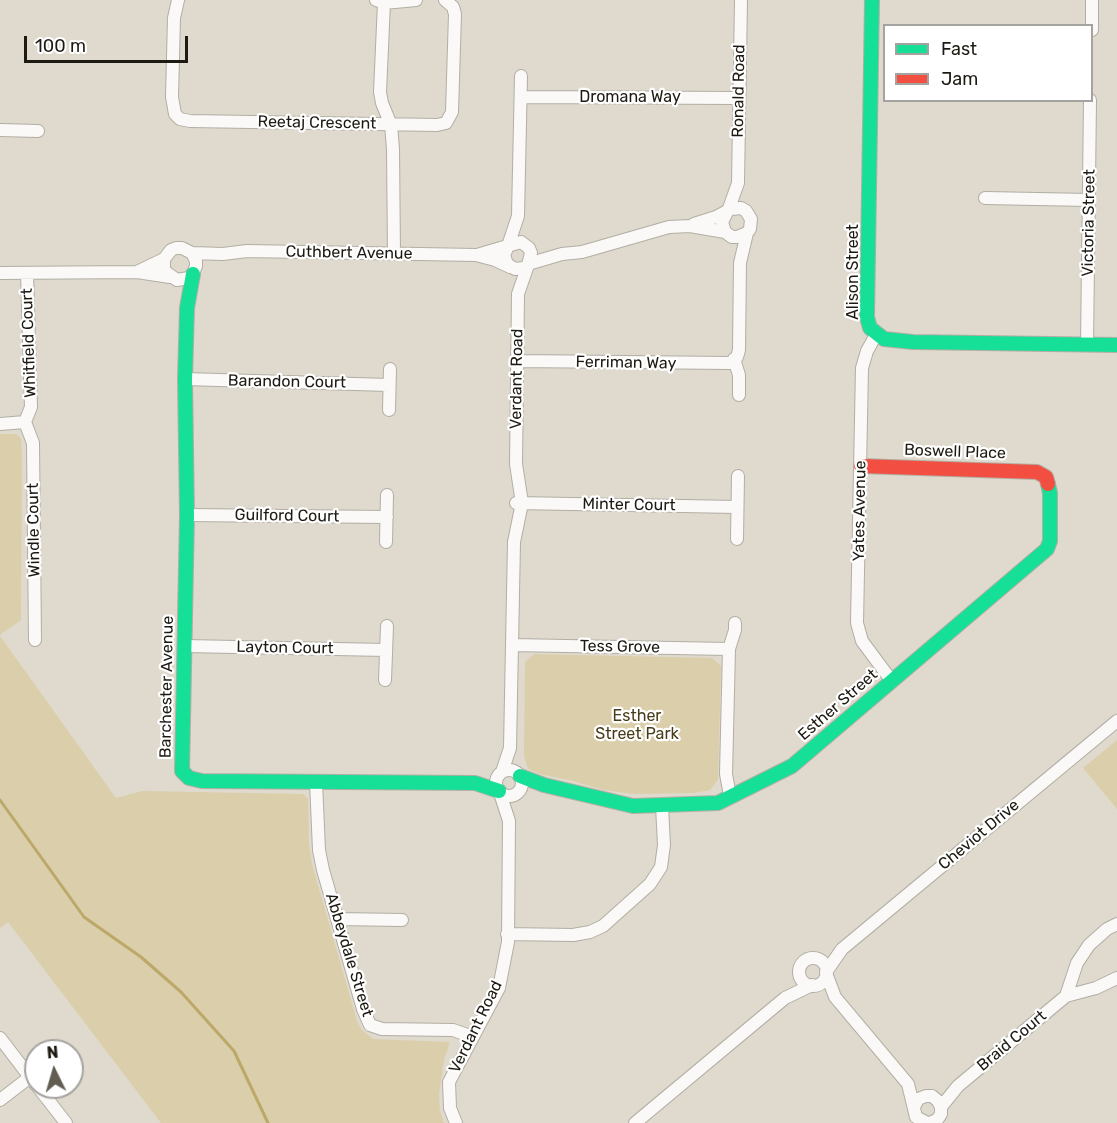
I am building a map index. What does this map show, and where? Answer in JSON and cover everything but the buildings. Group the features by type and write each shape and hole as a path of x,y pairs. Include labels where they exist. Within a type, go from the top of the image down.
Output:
{"street":[{"name":"Reetaj Crescent","path":"178,0 174,18 171,98 175,114 180,119 437,125 446,123 451,117 455,14 453,7 445,0"},
{"path":"393,254 393,149 391,124 380,92 380,2 416,0"},
{"name":"Ronald Road","path":"741,0 738,183 749,214"},
{"name":"Alison Street","path":"872,0 878,68 867,317 870,328 884,339 913,342 1117,345"},
{"path":"1092,0 1092,24"},
{"path":"521,76 518,216 504,255 504,260 510,267 519,269 562,254 582,252 658,229 690,226 737,237 747,234"},
{"name":"Dromana Way","path":"521,97 739,98"},
{"name":"Victoria Street","path":"1087,345 1090,102"},
{"path":"0,130 38,131"},
{"name":"Ronald Road","path":"727,211 738,183"},
{"path":"985,198 1089,200"},
{"path":"690,226 727,211 741,208 749,214 751,224 740,263 739,350 734,359 739,375 739,395"},
{"path":"727,211 722,222 740,263"},
{"path":"518,216 531,257 528,265"},
{"path":"508,246 521,242 529,248 562,254"},
{"name":"Cuthbert Avenue","path":"192,253 223,254 247,251 476,255 508,246"},
{"path":"0,273 137,272 173,278 189,278 195,270 195,256 192,253 176,248 167,254 164,259 164,269 173,278"},
{"name":"Cuthbert Avenue","path":"195,270 223,254"},
{"name":"Cuthbert Avenue","path":"476,255 510,267"},
{"path":"137,272 164,259"},
{"name":"Verdant Road","path":"518,294 528,265"},
{"name":"Verdant Road","path":"510,267 518,294 516,464 518,503 514,542 510,748 519,775"},
{"name":"Barchester Avenue","path":"195,270 188,308 185,379 187,515 182,771 189,778 202,781 475,783 499,792"},
{"name":"Whitfield Court","path":"0,424 25,422 31,407 27,273"},
{"name":"Barchester Avenue","path":"173,278 188,308"},
{"name":"Yates Avenue","path":"876,335 867,351 862,368 857,623 862,641 891,680"},
{"name":"Ferriman Way","path":"517,361 724,364 731,363 734,359"},
{"path":"388,410 390,369"},
{"name":"Barandon Court","path":"185,379 389,385"},
{"name":"Windle Court","path":"25,422 33,443 35,640"},
{"name":"Boswell Place","path":"861,466 1027,470 1046,477"},
{"path":"737,539 738,476"},
{"name":"Esther Street","path":"519,775 544,785 633,806 662,806 718,803 792,766 1047,549 1050,541 1050,493 1046,477"},
{"path":"386,542 387,495"},
{"name":"Minter Court","path":"518,503 737,507"},
{"name":"Guilford Court","path":"187,515 387,517"},
{"path":"730,796 726,774 729,649 735,623"},
{"path":"385,680 387,626"},
{"name":"Tess Grove","path":"512,645 729,649"},
{"name":"Layton Court","path":"185,646 386,650"},
{"name":"Cheviot Drive","path":"826,973 842,949 1117,721"},
{"name":"Verdant Road","path":"500,773 510,748"},
{"path":"510,770 519,775 522,783 519,792 509,796 499,792 496,783 500,773 510,770"},
{"name":"Barchester Avenue","path":"475,783 500,773"},
{"name":"Abbeydale Street","path":"316,782 319,850 363,1009 370,1024 382,1029 453,1030 473,1037"},
{"name":"Esther Street","path":"519,792 544,785"},
{"name":"Verdant Road","path":"499,792 509,821"},
{"name":"Verdant Road","path":"456,1123 450,1108 449,1082 499,988 507,934 509,821 519,792"},
{"path":"507,934 573,935 590,932 603,926 650,884 661,867 664,845 662,806"},
{"path":"337,920 402,920"},
{"path":"1066,996 1077,963 1089,945 1107,928 1117,924"},
{"name":"Cheviot Drive","path":"811,958 842,949"},
{"path":"785,998 803,962 811,958 821,961 835,997 908,1084 939,1101 942,1114 929,1123 919,1120 912,1114 908,1084"},
{"path":"799,971 802,980 835,997"},
{"path":"635,1123 785,998 823,981 826,973"},
{"name":"Braid Court","path":"932,1096 958,1086 1066,996 1096,988 1117,978"},
{"path":"0,1038 24,1069"},
{"name":"Braid Court","path":"942,1114 958,1086"},
{"path":"0,1100 24,1088"},
{"path":"912,1114 918,1099 932,1096"},
{"path":"47,1099 66,1123"}],"green space":[{"path":"0,434 16,434 21,438 22,459 21,620 0,635"},
{"path":"0,636 116,798 142,791 303,794 308,799 312,864 357,1021 361,1029 373,1039 450,1042 444,1060 439,1093 440,1111 444,1123 161,1123 8,922 0,928"},
{"name":"Esther Street Park","path":"534,654 712,658 721,666 718,780 710,790 694,793 634,794 603,790 528,769 524,756 525,662"},
{"path":"1117,740 1117,809 1083,768"}],"waterway":[{"path":"0,800 84,917 141,957 181,992 234,1051 268,1123"}],"traffic: fast":[{"path":"872,0 867,317 870,328 884,339 913,342 1117,345"},
{"path":"193,274 187,308 185,379 187,515 182,771 189,778 202,781 475,783 499,791"},
{"path":"520,776 544,785 633,806 718,803 792,766 1047,549 1050,541 1048,484"}],"traffic: jam":[{"path":"861,466 1037,472 1046,477 1048,484"}]}
